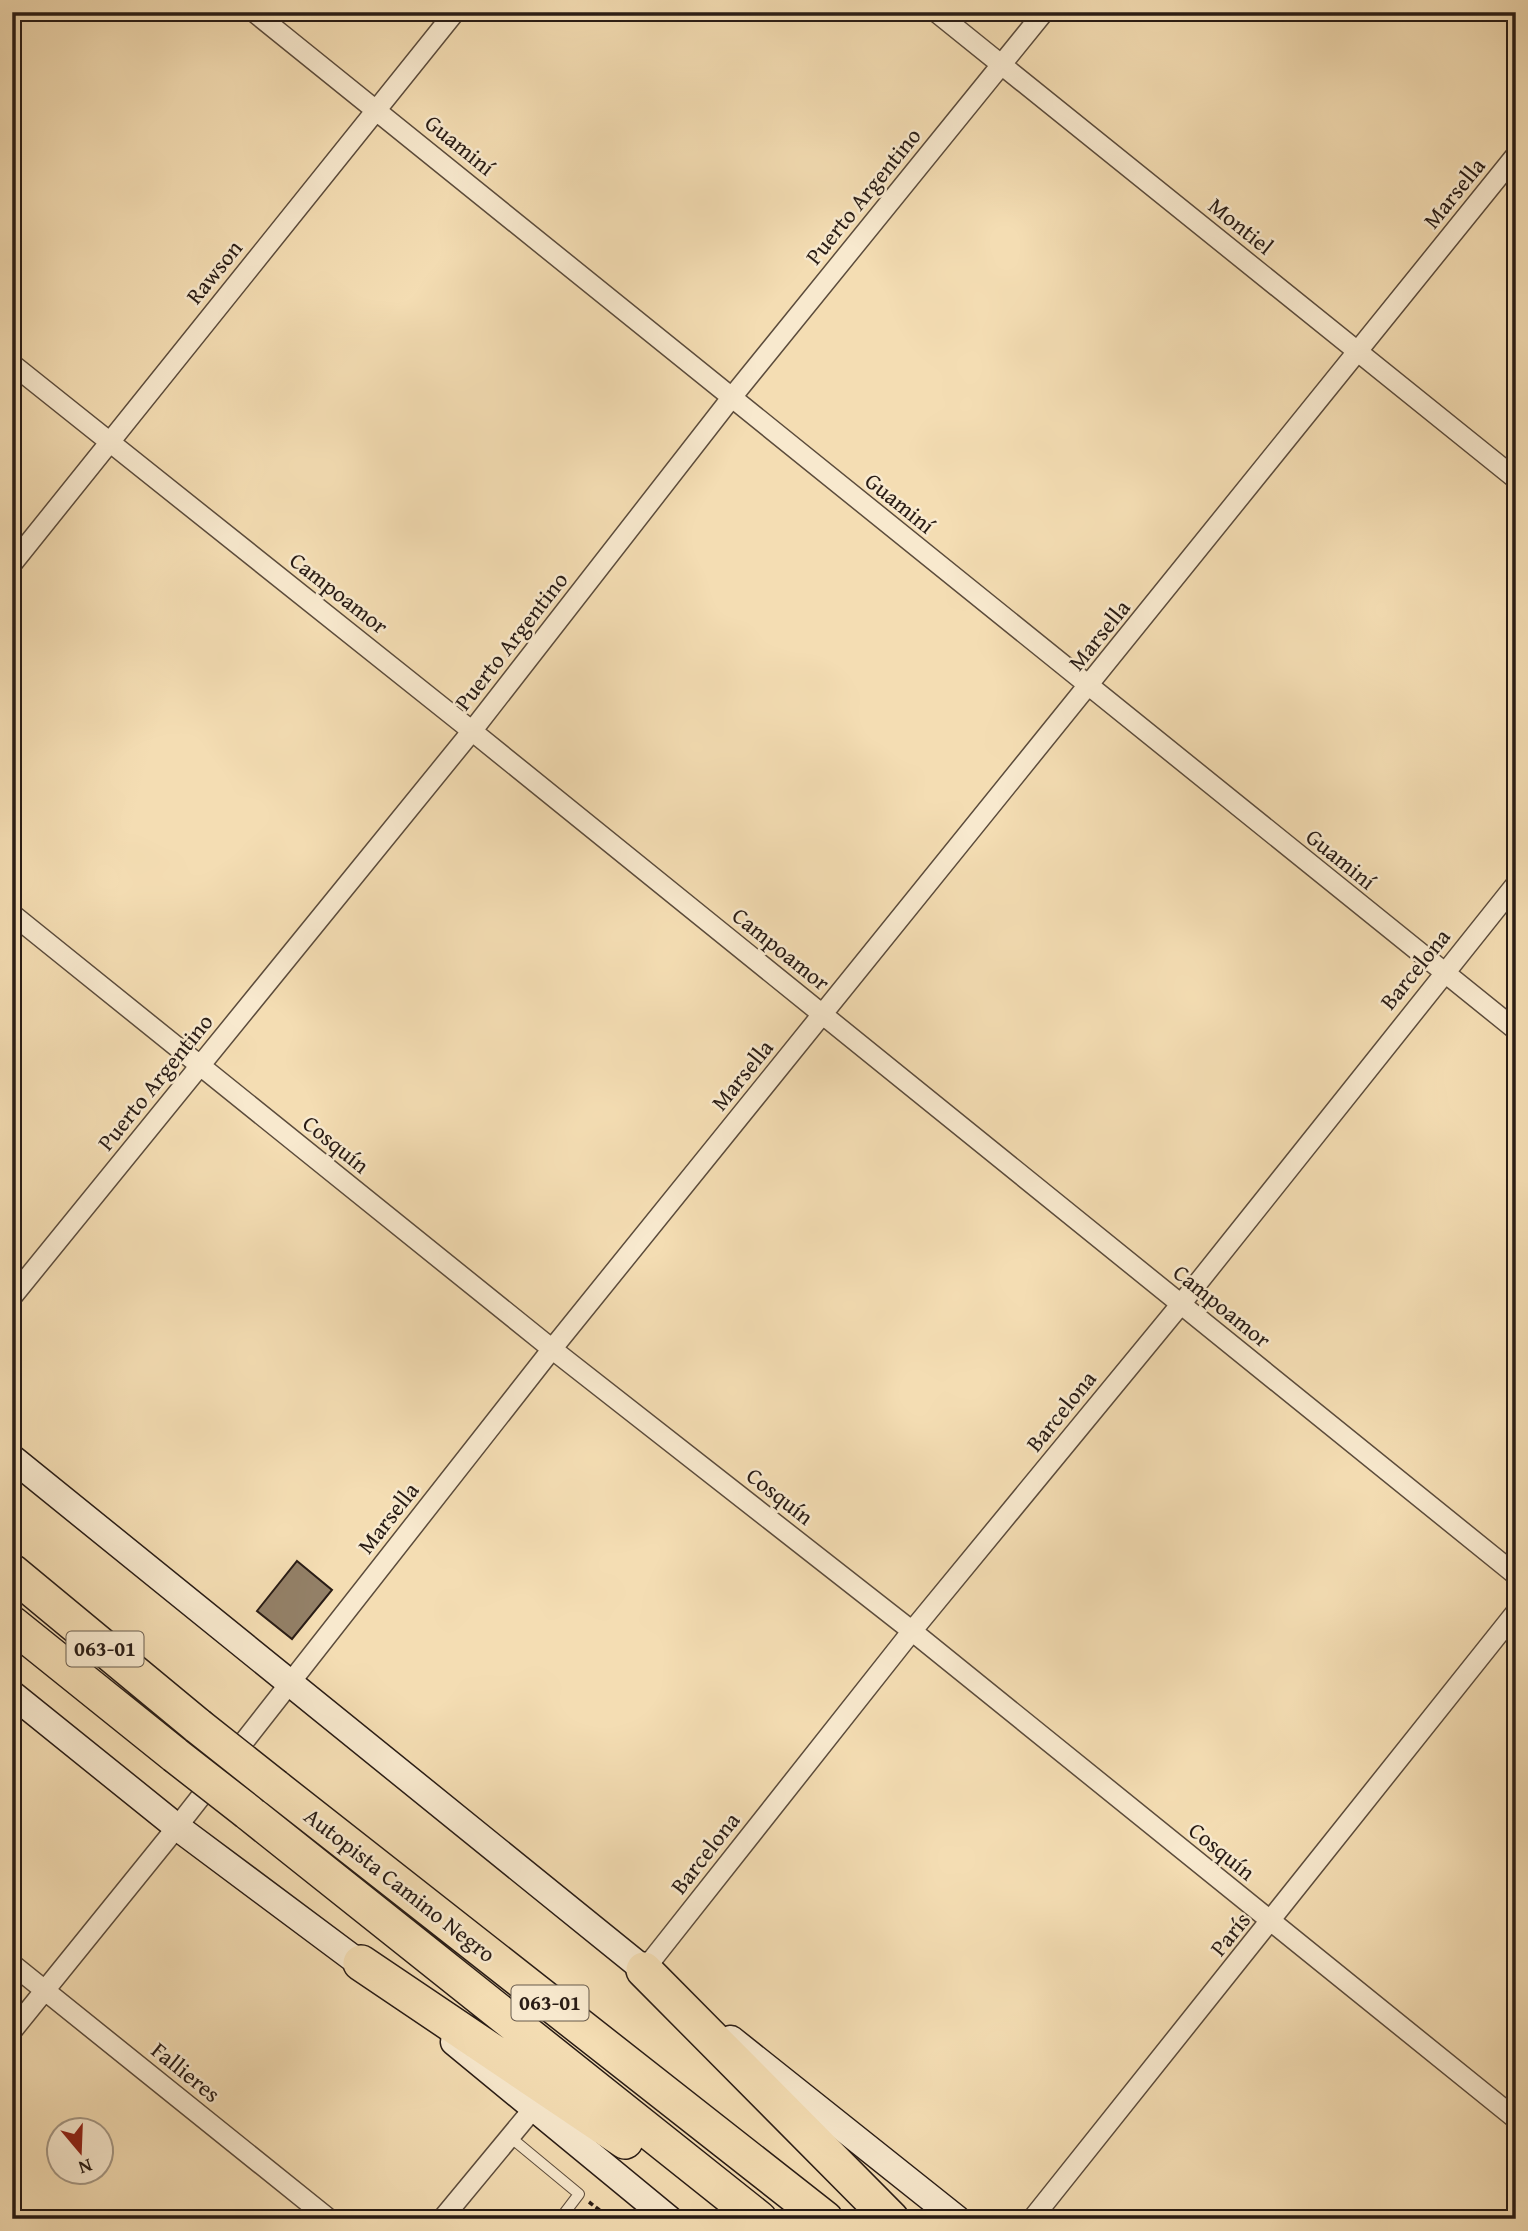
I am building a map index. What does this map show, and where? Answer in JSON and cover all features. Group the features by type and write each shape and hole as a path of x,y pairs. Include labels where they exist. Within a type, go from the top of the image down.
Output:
{"highway":[{"name":"Autopista Camino Negro","path":"12,1572 198,1726 825,2219"},
{"name":"Autopista Camino Negro","path":"12,1624 759,2219"},
{"path":"361,1963 593,2117 731,2219"},
{"path":"644,1970 891,2219"}],"street":[{"name":"Guaminí","path":"254,12 1087,687 1516,1030"},
{"name":"Rawson","path":"12,564 455,12"},
{"name":"Montiel","path":"936,12 1516,479"},
{"name":"Puerto Argentino","path":"12,1297 472,731 732,397 1044,12"},
{"name":"Marsella","path":"12,2031 177,1827 552,1349 1516,155"},
{"name":"Campoamor","path":"12,364 472,731 1516,1575"},
{"name":"Barcelona","path":"644,1970 912,1631 1181,1304 1516,884"},
{"name":"Cosquín","path":"12,914 552,1349 912,1631 1516,2119"},
{"path":"12,1458 644,1970 957,2219"},
{"name":"París","path":"1032,2219 1516,1612"},
{"path":"12,1694 177,1827 361,1963 533,2109 669,2219"},
{"name":"Fallieres","path":"12,1965 329,2219"},
{"path":"442,2219 533,2109"}],"lane":[{"path":"509,2135 579,2194 560,2219"}],"path":[{"path":"579,2194 611,2219"}],"building":[{"path":"297,1561 332,1590 292,1639 257,1611"}]}
